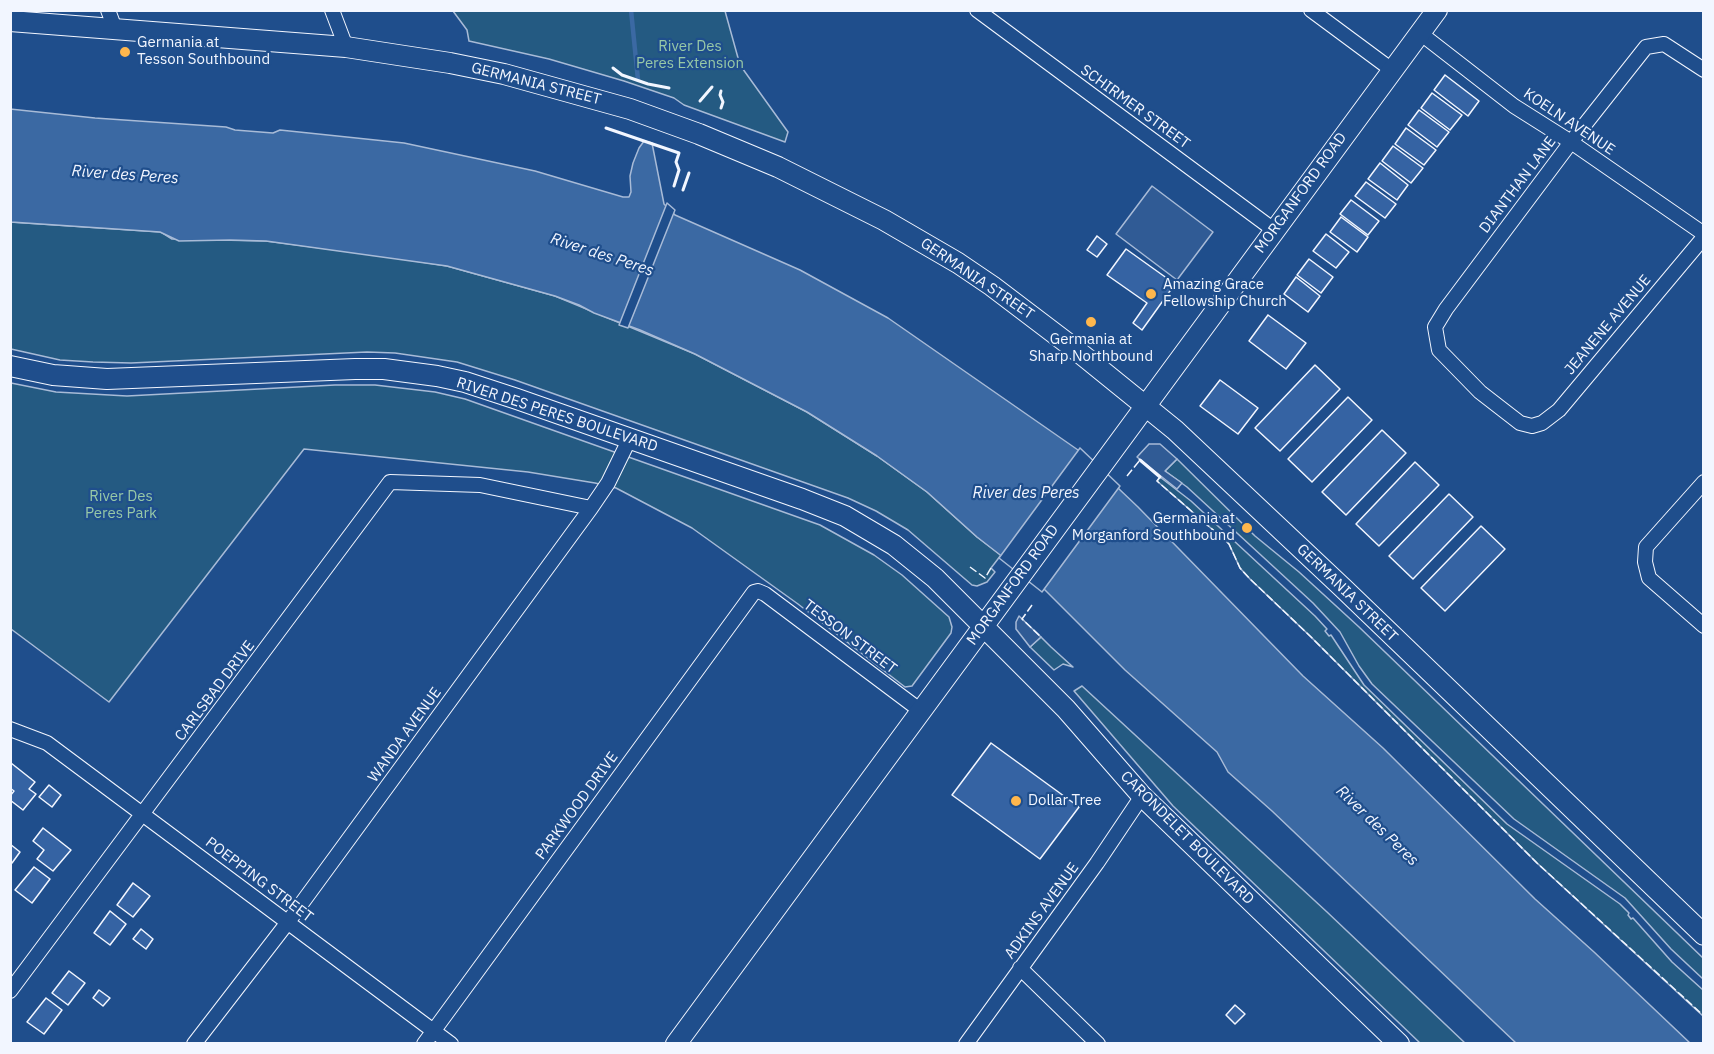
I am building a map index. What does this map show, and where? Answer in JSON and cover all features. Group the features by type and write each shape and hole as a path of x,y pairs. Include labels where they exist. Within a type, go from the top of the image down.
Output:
{"main road":[{"name":"MORGANFORD ROAD","path":"676,1044 1437,10"},
{"name":"GERMANIA STREET","path":"10,21 111,20 346,47 450,63 570,91 686,129 778,167 884,220 958,262 1049,329 1175,430 1704,935"},
{"name":"RIVER DES PERES BOULEVARD","path":"10,366 53,375 107,379 356,369 411,372 456,380 630,438 845,516 880,536 911,558 935,578 983,626"},
{"name":"CARONDELET BOULEVARD","path":"983,626 1073,717 1142,796 1399,1044"}],"street":[{"path":"332,10 346,47"},
{"name":"SCHIRMER STREET","path":"976,10 1274,230"},
{"path":"1311,10 1392,70"},
{"name":"KOELN AVENUE","path":"1420,33 1514,106 1571,142 1704,235"},
{"name":"DIANTHAN LANE","path":"1532,426 1520,423 1480,392 1439,350 1435,327 1571,142 1646,47 1664,44 1704,70"},
{"name":"JEANENE AVENUE","path":"1532,426 1542,423 1559,410 1704,235"},
{"name":"WANDA AVENUE","path":"194,1044 288,922 591,508 608,483 630,438"},
{"name":"CARLSBAD DRIVE","path":"10,991 144,815 390,482 480,485 591,508"},
{"path":"1704,482 1646,547 1645,562 1649,578 1704,626"},
{"name":"TESSON STREET","path":"758,591 921,711"},
{"name":"PARKWOOD DRIVE","path":"424,1044 751,595 758,591"},
{"name":"POEPPING STREET","path":"10,729 47,743 452,1044"},
{"name":"ADKINS AVENUE","path":"966,1044 1097,863 1142,796"},
{"path":"1020,969 1098,1044"}],"green space":[{"name":"River Des Peres Extension","path":"453,11 725,11 740,65 788,132 785,142 684,105 674,98 624,81 549,59 469,41 467,30"},
{"path":"10,222 161,232 172,239 266,241 383,256 447,266 555,296 695,354 807,412 877,456 927,492 977,537 1001,555 991,568 995,572 987,582 977,586 972,585 908,530 848,498 515,380 457,362 395,353 367,352 131,363 93,362 60,360 11,349"},
{"name":"River Des Peres Park","path":"11,383 56,392 127,396 375,385 435,392 465,399 820,525 874,555 902,575 949,617 951,633 912,686 905,687 798,604 692,528 616,488 528,472 304,449 109,702 11,629"},
{"path":"1177,459 1255,536 1299,572 1359,627 1703,958 1703,979 1671,949 1625,898 1514,819 1372,684 1340,632 1313,603 1187,487 1165,471"},
{"path":"1160,477 1191,501 1315,616 1327,629 1325,631 1329,636 1331,635 1364,685 1507,824 1620,904 1629,913 1631,919 1633,918 1672,962 1703,990 1703,1016 1537,863 1250,579 1240,568 1229,544 1157,481"},
{"path":"1041,637 1073,667 1063,664 1054,670 1030,647"},
{"path":"1082,686 1465,1043 1420,1043 1173,806 1074,691"}],"shaded area":[{"path":"1152,186 1213,232 1177,280 1116,234"},
{"path":"1149,444 1160,444 1177,459 1165,471 1182,483 1177,489 1137,457"},
{"path":"1019,616 1041,637 1030,647 1016,629"}],"water":[{"name":"River des Peres","path":"10,109 273,133 280,130 404,143 535,171 623,197 629,197 631,192 630,176 639,148 644,141 652,143 664,204 675,215 800,270 888,318 1078,450 1138,507 1303,676 1383,748 1535,899 1690,1043 1516,1043 1228,772 1217,752 1125,670 1044,589 977,537 927,492 877,456 807,412 695,354 579,305 555,296 447,266 266,241 179,241 160,232 11,222"}],"pier":[{"path":"667,203 675,210 628,328 619,325"},
{"path":"1080,448 1120,486 1042,592 999,558"}],"building":[{"path":"1445,75 1479,101 1468,116 1434,90"},
{"path":"1432,93 1462,115 1450,130 1421,108"},
{"path":"1419,110 1449,132 1437,147 1408,125"},
{"path":"1406,128 1436,150 1424,165 1395,144"},
{"path":"1393,146 1423,168 1411,183 1382,161"},
{"path":"1380,163 1408,185 1397,200 1368,179"},
{"path":"1366,182 1396,204 1385,218 1355,196"},
{"path":"1351,200 1379,221 1368,235 1340,214"},
{"path":"1341,217 1368,237 1357,252 1330,232"},
{"path":"1326,234 1349,252 1336,268 1313,251"},
{"path":"1097,236 1107,244 1097,257 1087,250"},
{"name":"Amazing Grace Fellowship Church","path":"1126,249 1175,284 1142,330 1133,323 1147,303 1107,275"},
{"path":"1309,259 1333,277 1321,293 1297,275"},
{"path":"1296,277 1320,296 1308,312 1284,294"},
{"path":"1268,315 1306,343 1286,369 1249,341"},
{"path":"1315,365 1340,389 1280,451 1255,428"},
{"path":"1220,380 1258,408 1238,434 1200,406"},
{"path":"1348,397 1372,420 1312,482 1288,459"},
{"path":"1382,430 1406,453 1346,515 1322,492"},
{"path":"1415,462 1439,485 1379,546 1356,524"},
{"path":"1449,494 1473,517 1413,579 1389,556"},
{"path":"1481,526 1505,549 1445,611 1421,588"},
{"name":"Dollar Tree","path":"991,743 1079,807 1040,859 952,795"},
{"path":"11,763 35,782 29,789 36,794 23,810 10,800 14,791 10,788"},
{"path":"49,785 61,795 52,807 39,797"},
{"path":"43,828 71,850 53,871 37,859 44,850 33,841"},
{"path":"10,844 20,852 12,863 10,862"},
{"path":"34,867 50,879 32,903 15,890"},
{"path":"133,883 150,896 133,917 117,905"},
{"path":"110,911 126,924 110,945 94,933"},
{"path":"141,929 153,939 146,949 133,939"},
{"path":"69,971 85,983 68,1005 52,993"},
{"path":"99,990 110,998 103,1006 93,998"},
{"path":"46,998 62,1010 44,1034 27,1022"},
{"path":"1235,1005 1245,1014 1235,1024 1226,1015"}],"waterway":[{"path":"631,10 638,80"}],"fence":[{"path":"1127,476 1140,460"},
{"path":"1160,477 1157,481 1229,544 1240,568 1250,579 1537,863 1704,1016"},
{"path":"970,567 985,578 991,568"},
{"path":"1032,605 1022,619 1041,637"}],"wall":[{"path":"613,68 622,75 669,88"},
{"path":"700,101 712,87"},
{"path":"721,91 723,102 721,108"},
{"path":"606,128 679,153 676,162 679,170 674,186"},
{"path":"683,190 689,173"},
{"path":"1140,460 1160,477"}],"place":[{"name":"Germania at Tesson Southbound","path":"125,52"},
{"name":"Amazing Grace Fellowship Church","path":"1151,294"},
{"name":"Germania at Sharp Northbound","path":"1091,322"},
{"name":"Germania at Morganford Southbound","path":"1247,528"},
{"name":"Dollar Tree","path":"1016,801"}]}
